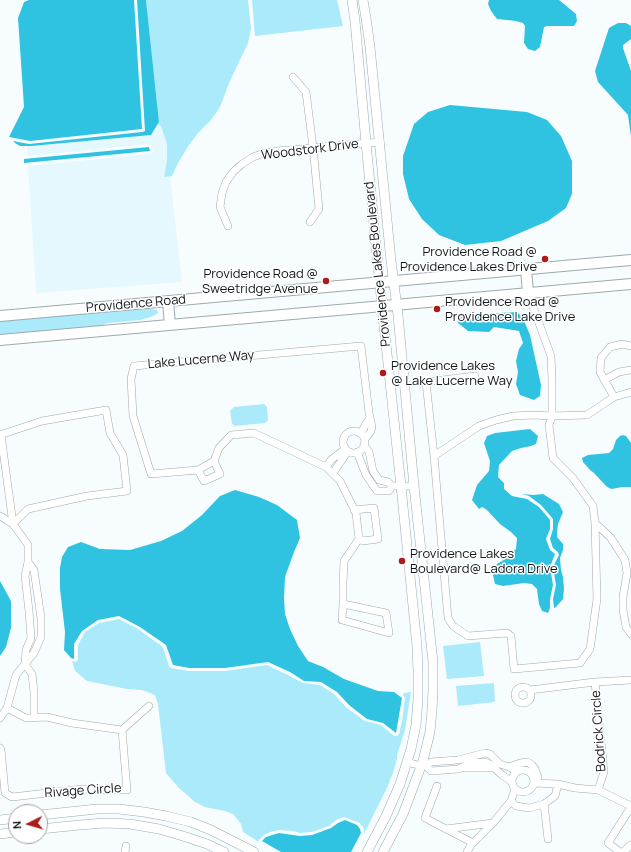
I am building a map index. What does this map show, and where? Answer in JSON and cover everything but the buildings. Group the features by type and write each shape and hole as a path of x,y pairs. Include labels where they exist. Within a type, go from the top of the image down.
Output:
{"main road":[{"name":"Providence Road","path":"0,316 631,260"},
{"path":"526,270 528,293"},
{"name":"Providence Road","path":"0,340 631,284"},
{"path":"168,301 170,325"}],"street":[{"name":"Providence Lakes Boulevard","path":"352,0 357,34 397,486 417,646 418,672 416,725 411,749 400,784 386,816 366,852"},
{"name":"Providence Lakes Boulevard","path":"363,0 370,47 433,662 430,732 424,766 403,814 383,852"},
{"path":"293,76 306,92 313,147 319,209 310,222"},
{"name":"Woodstork Drive","path":"228,226 220,207 226,182 233,172 253,157 264,153 313,147 380,142"},
{"path":"476,376 426,382 448,618 453,626 468,636 507,633 511,636 514,669 580,663 590,650 597,598 595,523 593,506 573,478 553,458 549,424 552,416 551,356 528,293"},
{"path":"614,397 600,372 602,358 610,347 622,344 631,346"},
{"name":"Lake Lucerne Way","path":"214,461 198,470 151,474 133,416 131,379 134,366 361,346 372,426 371,431 364,439"},
{"path":"604,380 619,372 631,370"},
{"path":"434,456 479,426 496,420 533,415 587,416 614,397 631,392"},
{"path":"106,410 110,433 123,455 127,491 87,496 28,509 13,524 1,435 47,420 106,410"},
{"path":"358,452 351,452 347,450 343,442 343,438 348,432 354,430 364,439 369,452 373,471 379,480 397,486 414,486"},
{"path":"198,470 204,481 220,474 214,461 219,448 231,435 254,433 326,467 333,473 340,480 356,514 359,539 344,561 342,620 389,633 386,613 343,604"},
{"path":"358,452 360,451 364,439"},
{"path":"326,467 331,460 347,450"},
{"path":"333,473 347,450"},
{"path":"358,452 366,475 377,491 389,491 397,486"},
{"path":"354,510 374,508 378,539 364,541 359,539"},
{"path":"0,516 13,524 28,545 28,562 25,576 31,638 26,650 25,664 32,674 34,717"},
{"path":"595,523 611,538 625,560 627,573 623,597 623,610 626,627 631,634"},
{"path":"0,718 6,708 16,675 34,653 41,637 40,607 34,570 28,562"},
{"path":"29,608 40,607"},
{"name":"Bodrick Circle","path":"598,790 604,772 595,682 631,680"},
{"path":"530,690 595,682"},
{"path":"6,708 26,718 47,717 72,723 122,730 149,706"},
{"name":"Rivage Circle","path":"0,748 6,793 12,797 83,789 127,790 122,730"},
{"path":"424,766 432,762 458,760 484,753 490,754 500,764 516,771"},
{"path":"407,762 424,766 431,771 460,768 471,763 485,762 512,781"},
{"path":"509,767 527,762 532,764 538,778 543,783"},
{"path":"522,769 529,771 533,776 534,783 531,789 525,792 515,789 512,781 516,771 522,769"},
{"path":"534,783 558,784 575,788 598,790 630,806 608,843 622,852 631,845"},
{"path":"511,801 516,806 529,808 544,804 555,796 558,784"},
{"path":"437,786 425,818 473,843"},
{"path":"467,852 473,843 493,823 511,801 515,789"},
{"path":"544,804 548,839"},
{"path":"48,814 97,809 119,809 166,816 191,822 211,830 254,852"},
{"path":"48,828 105,823 130,824 159,829 183,836 207,844 224,852"},
{"path":"446,829 493,823"}],"shaded area":[{"path":"146,0 248,0 251,29 248,43 229,83 220,107 212,119 198,133 189,145 172,176 164,177 167,160 167,144 161,126 158,124"},
{"path":"252,0 337,0 343,26 255,36"},
{"path":"158,124 161,126 167,144 167,160 164,176 170,176 182,282 36,293 28,166 150,154 153,152 151,144 149,144 27,156 27,146 151,135"},
{"path":"144,308 157,310 158,313 140,320 108,323 94,328 0,337 0,320"},
{"path":"264,404 267,407 268,420 265,423 235,426 232,424 230,411 234,407"},
{"path":"119,619 138,629 163,647 171,668 189,671 225,671 267,665 303,683 320,685 334,694 347,708 365,721 381,725 394,736 399,734 402,721 405,698 403,695 404,693 411,692 405,730 394,770 387,788 364,834 364,829 360,823 344,817 336,820 329,826 312,832 300,833 279,830 270,832 264,835 259,842 243,832 241,824 233,814 205,807 195,802 179,788 166,773 158,704 155,695 142,690 127,689 87,681 75,671 72,661 75,662 78,660 78,645 85,632 99,623"},
{"path":"480,642 484,676 447,679 443,646"},
{"path":"494,683 495,702 458,706 456,686"}],"water":[{"path":"29,0 134,0 142,129 30,141 9,137 24,107 18,18 24,2"},
{"path":"137,0 146,0 159,122 151,135 31,146 20,146 15,143 13,141 29,144 145,131"},
{"path":"489,0 559,0 576,14 577,21 574,26 544,27 540,47 535,51 528,49 524,43 525,26 523,23 497,19 488,4"},
{"path":"618,23 626,23 631,26 631,39 623,45 623,48 631,71 631,137 628,115 598,82 595,71 609,28"},
{"path":"450,105 527,112 547,120 561,136 572,161 572,194 566,208 548,221 501,241 465,245 439,235 422,219 409,199 403,174 403,156 414,124 428,112"},
{"path":"149,147 150,151 24,163 24,159"},
{"path":"517,312 523,318 530,335 541,385 540,396 534,400 520,395 516,384 518,372 516,361 519,349 523,343 519,331 494,327 489,332 468,331 458,323 457,318"},
{"path":"530,429 538,436 536,444 512,451 499,465 498,477 504,483 504,489 512,496 527,499 539,507 550,520 550,529 546,539 550,550 555,554 550,567 553,585 548,613 542,611 539,604 537,589 532,584 524,583 503,586 495,584 493,575 497,564 507,558 516,549 517,538 500,524 487,510 482,507 479,509 472,500 477,485 489,471 490,461 484,443 487,436 495,433"},
{"path":"623,435 626,436 631,443 631,487 612,489 606,486 590,470 583,462 582,458 588,455 609,453 613,449 616,440"},
{"path":"235,490 259,497 277,505 297,520 300,538 285,577 285,614 290,629 298,646 308,661 323,667 344,679 378,691 394,692 402,698 396,733 383,723 367,719 349,705 337,692 321,682 304,681 290,672 268,662 225,668 189,668 173,665 166,645 140,627 119,616 98,620 82,631 74,644 74,659 71,658 64,650 65,632 60,589 60,568 62,557 68,547 81,542 100,549 130,550 161,541 182,531 202,515 220,496"},
{"path":"522,494 543,494 559,504 563,512 558,524 557,537 563,544 563,550 560,558 564,589 563,599 554,608 553,599 556,585 553,567 559,555 553,548 550,539 553,529 553,519 541,505 529,496"},
{"path":"0,581 11,601 11,628 6,647 0,656"},
{"path":"345,820 357,825 361,833 351,852 281,852 262,841 266,837 279,833 300,836 312,835 331,828"}],"place":[{"name":"Providence Road @ Providence Lakes Drive","path":"545,259"},
{"name":"Providence Road @ Sweetridge Avenue","path":"326,281"},
{"name":"Providence Road @ Providence Lake Drive","path":"437,309"},
{"name":"Providence Lakes @ Lake Lucerne Way","path":"383,373"},
{"name":"Providence Lakes Boulevard@ Ladora Drive","path":"402,561"}]}
